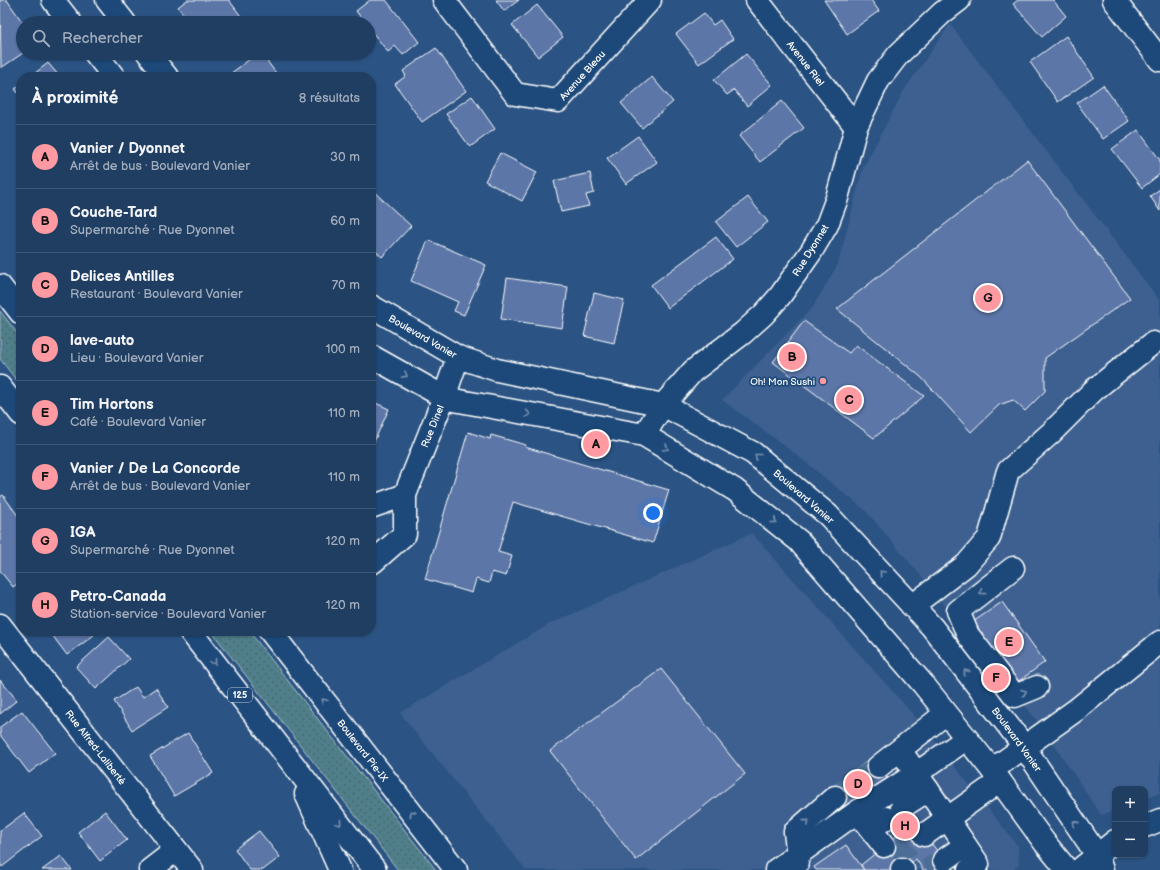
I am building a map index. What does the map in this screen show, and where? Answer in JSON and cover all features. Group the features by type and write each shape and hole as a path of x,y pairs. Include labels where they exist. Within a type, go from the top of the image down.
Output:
{"main road":[{"path":"53,0 66,16"},
{"path":"106,0 119,16"},
{"name":"Avenue Bleau","path":"444,0 515,94 558,101 650,0"},
{"name":"Avenue Riel","path":"757,0 856,127"},
{"name":"Rue Dyonnet","path":"644,435 663,405 693,371 743,333 764,314 780,296 811,252 827,225 837,198 856,127 878,81 898,54 942,13 959,0"},
{"path":"1114,0 1160,60"},
{"path":"101,60 110,72"},
{"path":"154,60 163,72"},
{"path":"0,286 16,307"},
{"name":"Boulevard Vanier","path":"376,309 458,357 497,370 663,405 753,453 828,515 932,628 1024,747 1099,863"},
{"path":"912,606 966,564 989,538 1008,471 1052,432 1094,390 1153,343"},
{"name":"Rue Dinel","path":"376,559 405,534 405,495 444,397 458,357"},
{"path":"376,359 444,397 454,400 644,435 735,490 799,541 912,672 996,776 1045,843 1067,870"},
{"path":"0,387 16,408"},
{"path":"376,505 405,495"},
{"path":"1013,568 958,610 968,635 1015,696 1037,687"},
{"name":"Rue Alfred-Laliberté","path":"0,625 192,870"},
{"name":"125","path":"194,636 375,870"},
{"name":"Boulevard Pie-IX","path":"274,636 456,870"},
{"path":"924,835 948,818 996,776 1024,747 1076,710 1160,642"},
{"path":"878,766 946,714"},
{"path":"884,846 886,818 966,739"},
{"path":"900,750 948,818 977,868"},
{"path":"289,758 340,870"},
{"path":"776,870 797,862 857,812 923,781"},
{"path":"797,862 795,832 835,797"},
{"path":"857,812 886,818"},
{"path":"1148,825 1160,820"},
{"path":"436,844 473,870"},
{"path":"1079,870 1099,863 1112,845"},
{"path":"944,860 965,846"},
{"path":"150,870 176,850"}],"shaded area":[{"path":"950,24 1160,301 1160,793 1148,798 1148,786 1112,786 1112,811 1101,815 1043,728 917,571 865,510 789,449 722,400 813,307 838,264 863,168 903,92"},
{"path":"752,533 918,720 1018,846 1019,865 1013,870 526,870 400,713 548,625"}],"green space":[{"path":"0,311 16,332 16,380 0,359"},
{"path":"215,636 253,636 436,870 398,870"}],"building":[{"path":"0,0 7,0 18,16 16,16 16,58 1,68"},
{"path":"187,0 229,0 241,16 185,16 178,7"},
{"path":"370,0 386,0 419,42 403,55 395,46 388,52 376,37 376,16 360,16 356,11"},
{"path":"496,0 519,0 504,11"},
{"path":"824,0 871,0 879,11 847,34"},
{"path":"1018,0 1053,0 1066,16 1042,37 1013,4"},
{"path":"537,5 563,37 538,57 512,25"},
{"path":"704,13 713,25 720,20 733,39 699,64 676,34"},
{"path":"1066,36 1094,77 1058,102 1030,62"},
{"path":"436,48 466,91 422,122 395,84 406,76 403,71"},
{"path":"746,54 772,85 747,106 734,90 727,95 714,80"},
{"path":"249,60 266,60 275,72 233,72"},
{"path":"48,63 56,72 36,72"},
{"path":"652,77 673,102 642,128 621,103"},
{"path":"1103,85 1129,121 1103,139 1077,103"},
{"path":"472,96 495,129 470,147 446,114"},
{"path":"782,101 804,128 760,162 739,136"},
{"path":"1138,130 1160,160 1160,174 1142,188 1112,149"},
{"path":"638,136 657,162 626,184 607,158"},
{"path":"500,153 537,172 522,201 485,181"},
{"path":"1027,160 1130,298 1045,358 1045,391 1025,411 1013,400 999,405 971,432 921,377 837,309"},
{"path":"590,173 594,193 586,195 589,206 561,212 554,181"},
{"path":"1160,189 1160,211 1150,196"},
{"path":"376,194 411,226 382,257 376,252"},
{"path":"748,197 768,222 736,247 716,222"},
{"path":"716,237 733,259 668,308 651,285"},
{"path":"428,240 486,265 464,315 454,311 458,302 411,281"},
{"path":"507,278 568,287 562,328 501,319"},
{"path":"594,293 624,300 614,343 584,336"},
{"path":"804,321 849,353 856,345 924,396 874,438 773,362"},
{"path":"376,403 389,409 376,437"},
{"path":"468,432 490,439 491,435 526,445 525,447 669,490 653,543 513,502 498,552 512,556 506,576 492,572 489,583 476,579 472,593 425,579"},
{"path":"3,495 16,513 16,585 13,587 0,571 0,497"},
{"path":"1002,602 1045,662 1016,683 973,622"},
{"path":"53,636 93,636 67,655"},
{"path":"109,637 129,659 96,689 76,667"},
{"path":"661,669 745,774 636,860 550,751"},
{"path":"0,680 17,700 0,714"},
{"path":"136,687 143,697 156,688 168,707 132,730 114,701"},
{"path":"22,711 55,753 29,773 0,735 0,727"},
{"path":"188,733 213,773 174,796 150,756"},
{"path":"871,758 887,778 846,810 830,790"},
{"path":"885,798 902,807 950,867 950,870 923,870 916,859 901,870 864,870 861,865 899,834 878,808"},
{"path":"105,811 127,840 100,861 78,832"},
{"path":"24,813 42,836 2,867 0,863 0,831"},
{"path":"259,831 280,857 263,870 250,870 235,849"},
{"path":"846,845 864,870 816,870 814,867"},
{"path":"61,856 72,870 42,870"}],"tunnel":[{"path":"835,797 878,767"},
{"path":"893,857 924,835"},
{"path":"927,870 944,860"}],"place":[{"name":"IGA","path":"988,298"},
{"name":"Couche-Tard","path":"792,357"},
{"name":"Oh! Mon Sushi","path":"823,381"},
{"name":"Delices Antilles","path":"849,400"},
{"name":"Vanier / Dyonnet","path":"596,444"},
{"name":"Tim Hortons","path":"1009,642"},
{"name":"Vanier / De La Concorde","path":"996,678"},
{"name":"lave-auto","path":"858,784"},
{"name":"Petro-Canada","path":"905,826"}]}
